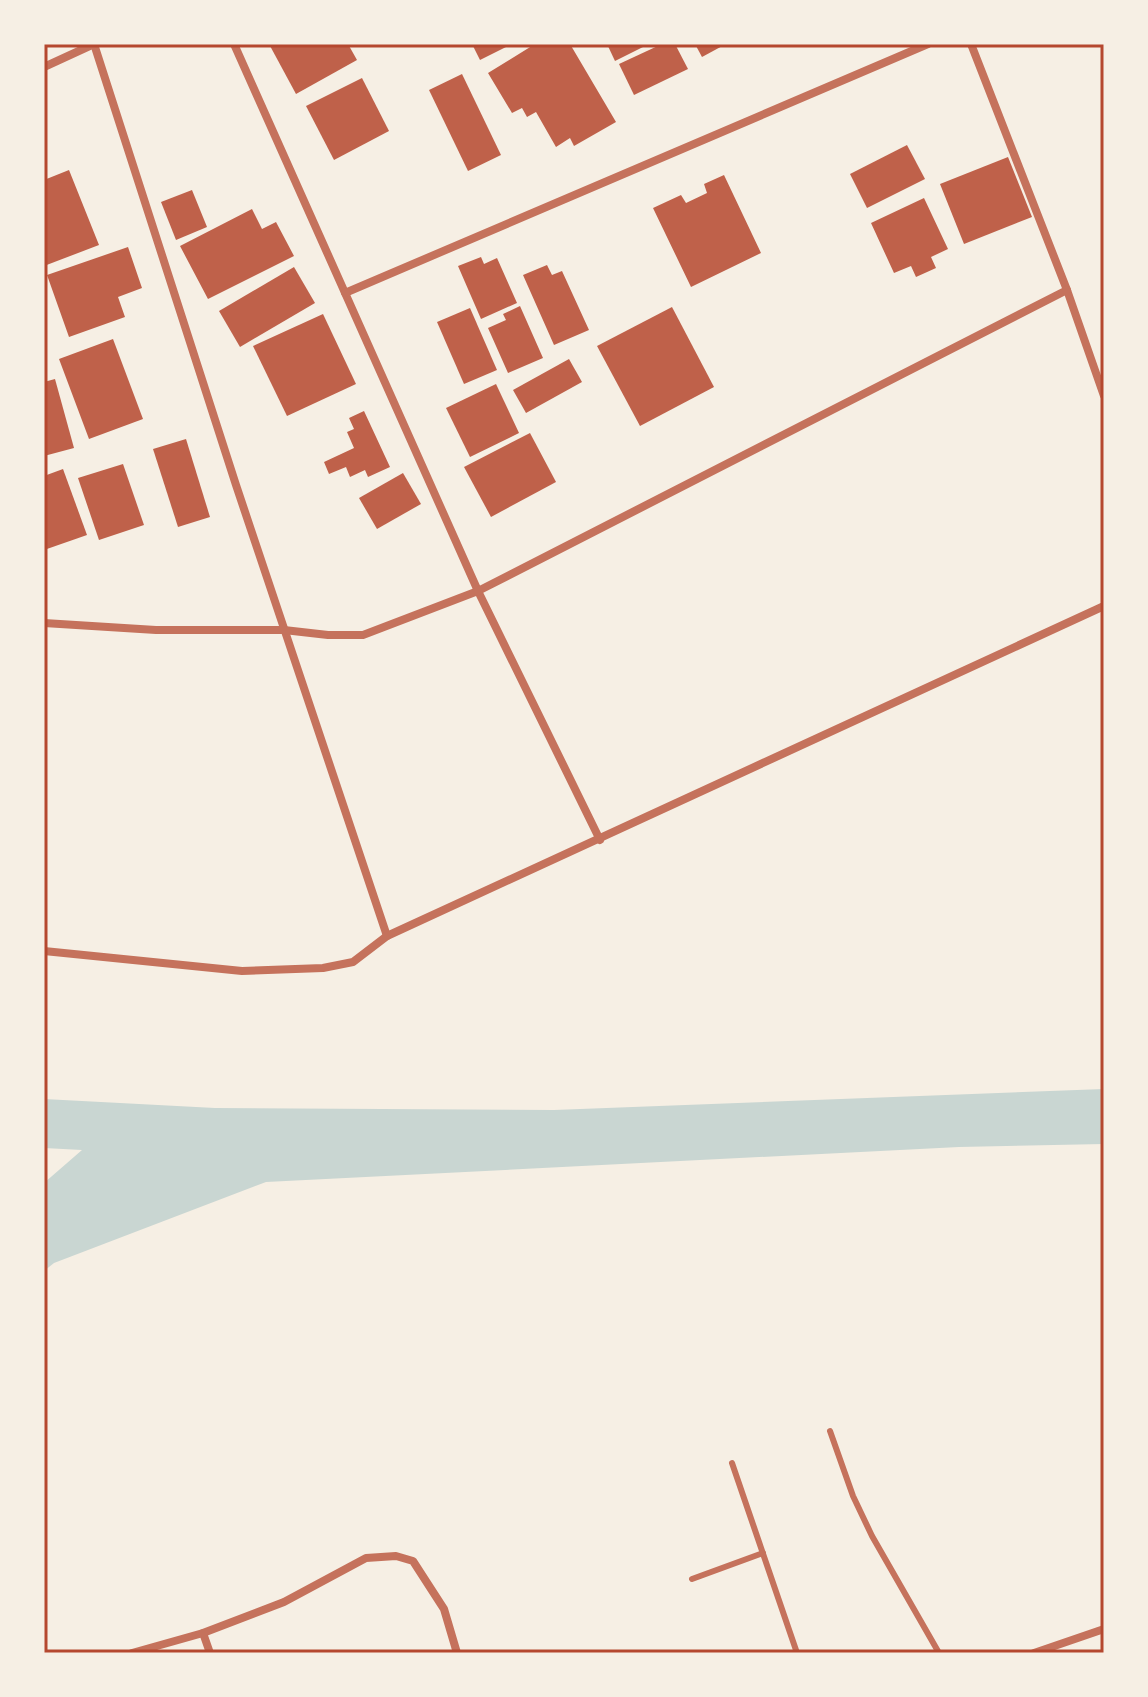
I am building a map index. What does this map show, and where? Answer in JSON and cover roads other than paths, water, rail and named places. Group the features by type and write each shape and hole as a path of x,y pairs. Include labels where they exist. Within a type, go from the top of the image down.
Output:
{"street":[{"path":"44,67 94,44 387,936"},
{"path":"234,44 478,591 600,840"},
{"path":"345,293 928,44"},
{"path":"971,44 1067,290 1104,396"},
{"path":"44,623 156,630 284,630 363,635 478,591 1067,290"},
{"path":"44,951 242,971 309,969 353,962 387,936 1104,606"},
{"path":"132,1653 203,1633 284,1602 366,1558 396,1556 413,1561 429,1585 444,1609 457,1653"},
{"path":"1034,1653 1104,1629"},
{"path":"203,1633 210,1653"}],"lane":[{"path":"830,1431 853,1496 872,1536 939,1653"},
{"path":"732,1463 797,1653"},
{"path":"692,1579 763,1553"}]}
